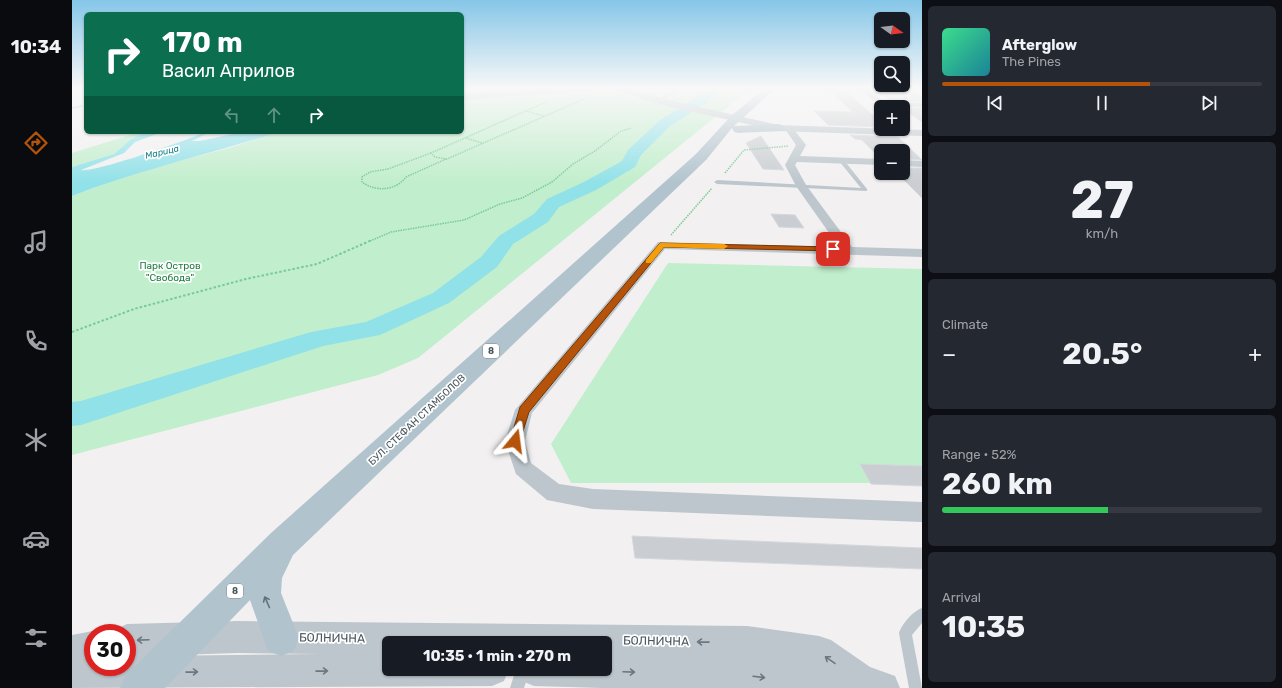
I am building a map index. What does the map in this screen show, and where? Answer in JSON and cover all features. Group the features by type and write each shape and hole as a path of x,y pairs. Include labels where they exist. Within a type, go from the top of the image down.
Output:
{"main road":[{"name":"БУЛ. СТЕФАН СТАМБОЛОВ","path":"146,680 282,544 700,157 743,120"},
{"path":"740,123 783,128"},
{"path":"281,638 264,593 266,576 282,544"}],"street":[{"path":"733,120 740,123"},
{"path":"783,128 922,133"},
{"path":"783,128 801,145 795,159 790,165 801,186 848,250"},
{"path":"795,159 874,162"},
{"path":"910,163 922,164"},
{"path":"922,253 662,245 524,410 515,441 523,468 554,493 593,499 922,512"},
{"name":"БОЛНИЧНА","path":"136,640 238,637 747,642 819,652 872,685"},
{"path":"72,652 84,649"},
{"name":"БОЛНИЧНА","path":"612,671 755,676 821,686 872,685"},
{"path":"72,680 105,673 146,680 382,672"}],"lane":[{"path":"717,182 865,190 841,160"},
{"path":"916,688 905,633 922,614"},
{"path":"517,688 521,676"}],"path":[{"path":"505,120 431,153 388,169 370,172 362,177 362,182 366,186 376,189 388,188 397,185 406,177 535,120"},
{"path":"72,332 134,309 246,280 317,264 391,232 464,220 500,204 522,198 546,185 621,131 632,128"},
{"path":"466,137 482,143"},
{"path":"431,153 435,157 447,159"}],"green space":[{"name":"Парк Остров \"Свобода\"","path":"464,120 711,120 418,358 378,375 72,455 72,196 135,173 232,147 273,134 464,134"},
{"path":"133,134 141,134 131,139 114,154 72,167 72,153"},
{"path":"668,263 922,269 922,483 571,483 551,444"}],"water":[{"name":"Марица","path":"141,134 157,134 135,142 124,153 81,170 90,170 122,161 200,134 206,134 192,141 200,141 232,134 272,134 149,170 72,196 72,167 114,154 131,139"}],"building":[{"path":"823,120 874,120 874,127 828,125"},
{"path":"850,135 898,137 905,144 874,144 874,152 862,140 855,139"},
{"path":"761,136 784,170 763,169 746,143"},
{"path":"910,148 922,160 910,159"},
{"path":"910,168 922,168 922,198 904,180 910,180"},
{"path":"771,214 795,215 804,228 779,227"},
{"path":"860,464 922,466 922,486 871,484"},
{"path":"632,536 922,548 922,569 635,558"}],"waterway":[{"path":"72,414 81,413 320,338 371,329 441,298 489,262 506,240 541,218 553,203 590,186 629,164 634,153 670,120"}],"slow traffic":[{"path":"648,262 662,245 724,246"}],"route":[{"path":"515,441 524,410 662,245 833,249"}]}
